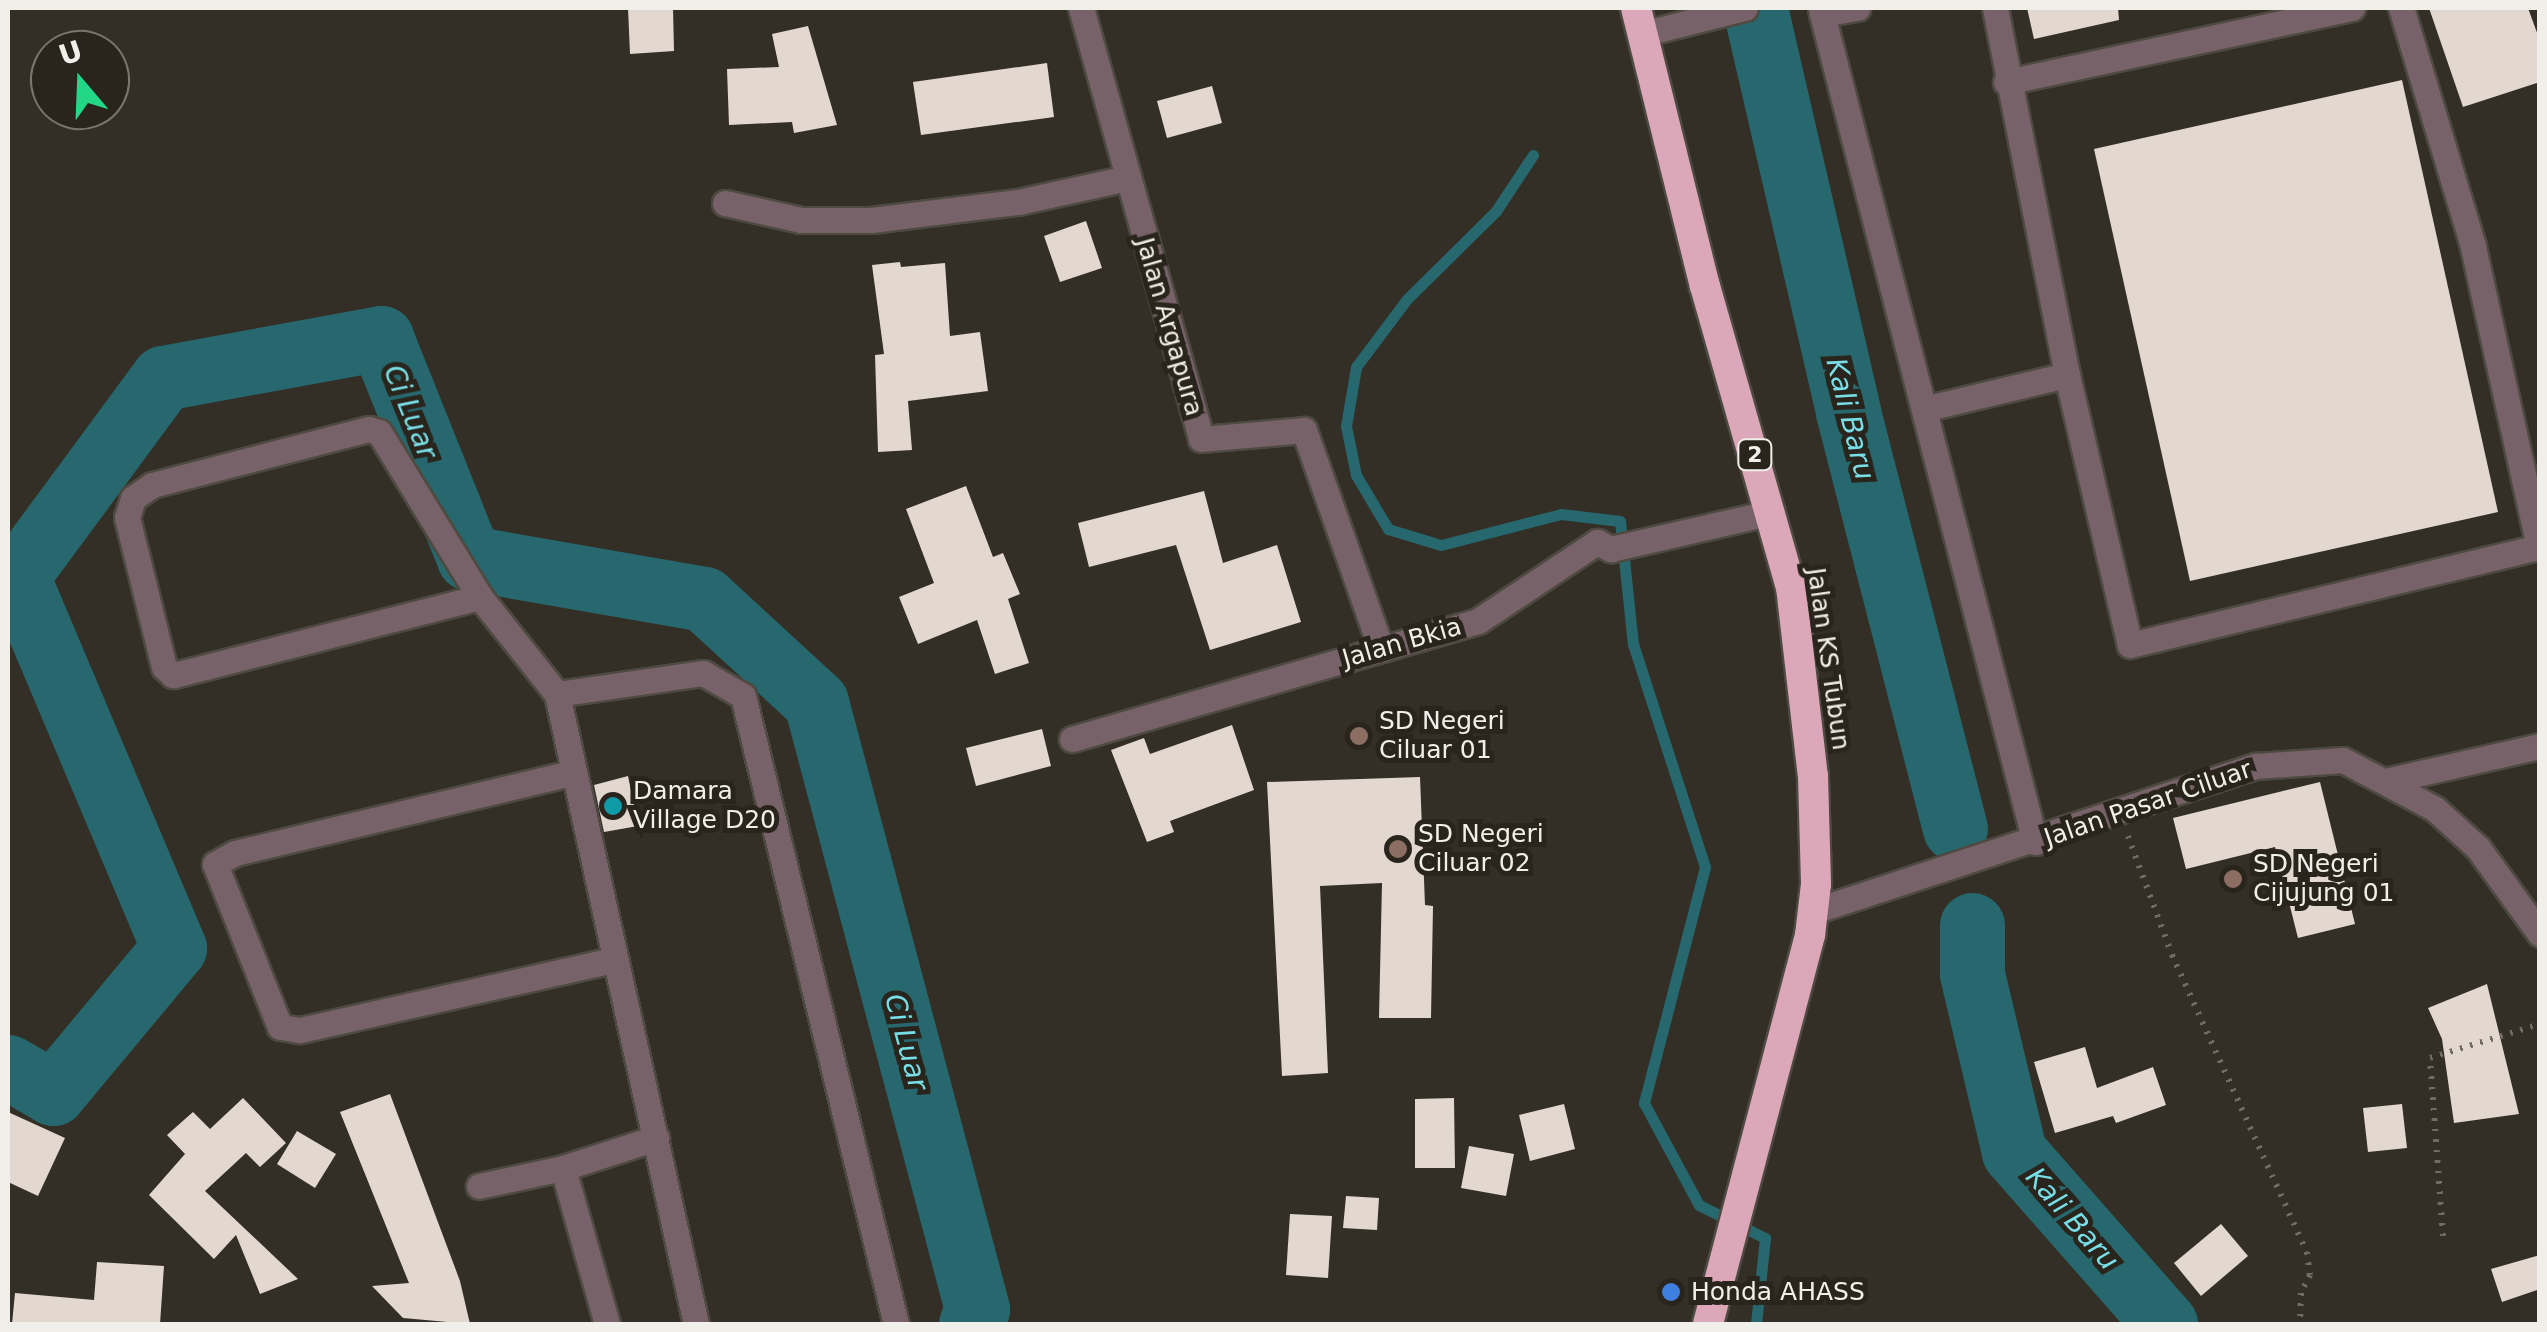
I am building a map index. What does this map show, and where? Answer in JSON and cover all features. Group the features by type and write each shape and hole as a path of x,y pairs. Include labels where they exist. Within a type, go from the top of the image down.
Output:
{"highway":[{"name":"Jalan KS Tubun","path":"1639,21 1705,286 1772,512 1807,693 1814,911 1708,1324"}],"street":[{"name":"Jalan Argapura","path":"1081,8 1201,439 1304,430 1381,649"},
{"path":"1639,21 1680,24 1745,8"},
{"path":"1857,8 1821,11 1928,408 2035,842"},
{"path":"1995,8 2006,82 2067,375 2130,645 2539,547 2473,246 2401,8"},
{"path":"2006,82 2352,8"},
{"path":"725,203 801,220 872,220 1001,205 1127,178"},
{"path":"1928,408 2067,375"},
{"path":"480,597 173,675 164,667 127,517 133,498 152,486 369,429 379,432 480,597 558,694 571,774 696,1324"},
{"name":"Jalan Bkia","path":"1072,738 1478,621 1597,542 1611,549 1772,512"},
{"path":"558,694 703,673 743,696 896,1324"},
{"path":"2390,780 2540,746"},
{"name":"Jalan Pasar Ciluar","path":"1814,911 2035,842 2256,766 2344,760 2390,780 2478,848 2540,934"},
{"path":"571,774 234,853 215,864 280,1027 300,1030 614,960"},
{"path":"479,1186 563,1168 656,1138"},
{"path":"563,1168 607,1324"}],"path":[{"path":"2119,811 2172,955 2311,1263 2300,1324"},
{"path":"2443,1236 2430,1058 2540,1024"}],"building":[{"path":"628,8 673,8 674,51 630,54"},
{"path":"2027,8 2118,8 2119,20 2034,39"},
{"path":"2429,8 2528,8 2540,41 2540,82 2463,107"},
{"path":"808,26 837,125 794,133 792,122 729,125 727,69 779,67 772,34"},
{"path":"1047,63 1054,117 921,135 913,82"},
{"path":"2402,80 2498,512 2190,581 2094,149"},
{"path":"1212,86 1222,123 1167,138 1157,101"},
{"path":"1086,221 1102,268 1060,282 1044,236"},
{"path":"900,262 901,267 945,263 950,336 980,332 988,391 908,401 912,450 878,452 875,355 884,354 872,265"},
{"path":"966,486 993,557 1003,553 1020,594 1008,599 1029,663 995,674 977,620 918,644 899,597 934,583 906,509"},
{"path":"1204,491 1223,563 1277,545 1301,622 1210,650 1176,545 1089,567 1078,523"},
{"path":"1232,725 1254,790 1170,821 1174,832 1147,842 1111,750 1144,738 1150,754"},
{"path":"1042,729 1051,766 976,786 966,748"},
{"name":"Damara Village D20","path":"628,776 638,826 604,832 594,785"},
{"path":"1420,777 1425,905 1433,906 1431,1018 1379,1018 1382,883 1320,886 1328,1073 1282,1076 1267,782"},
{"path":"2320,782 2355,924 2298,938 2275,847 2186,869 2173,818"},
{"path":"2487,984 2519,1114 2454,1123 2442,1039 2428,1008"},
{"path":"2085,1047 2097,1088 2153,1067 2166,1105 2116,1123 2113,1116 2055,1133 2034,1062"},
{"path":"390,1094 460,1281 470,1324 403,1318 372,1286 409,1283 340,1112"},
{"path":"243,1098 286,1143 260,1167 246,1153 205,1191 298,1279 260,1294 236,1235 214,1259 149,1195 185,1154 167,1135 193,1112 210,1129"},
{"path":"1454,1098 1455,1168 1415,1168 1415,1099"},
{"path":"1564,1104 1575,1149 1530,1161 1519,1115"},
{"path":"2402,1104 2407,1148 2368,1152 2363,1108"},
{"path":"8,1112 65,1138 38,1196 8,1182"},
{"path":"297,1131 336,1154 315,1188 277,1164"},
{"path":"1469,1146 1514,1154 1506,1196 1461,1188"},
{"path":"1346,1196 1379,1198 1377,1230 1343,1228"},
{"path":"1290,1214 1332,1216 1328,1278 1286,1275"},
{"path":"2221,1224 2248,1256 2201,1296 2174,1263"},
{"path":"2540,1255 2540,1289 2502,1302 2491,1269"},
{"path":"97,1262 164,1266 160,1324 12,1324 15,1293 94,1300"}],"waterway":[{"name":"Kali Baru","path":"1755,8 1848,412 1955,828"},
{"path":"1533,155 1496,211 1407,299 1356,367 1346,426 1356,475 1388,529 1441,545 1561,514 1620,521 1633,644 1705,867 1644,1103 1699,1205 1765,1238 1756,1324"},
{"name":"Ci Luar","path":"8,1067 53,1093 174,948 17,576 163,378 381,338 469,558 704,599 816,702 977,1309 971,1324"},
{"name":"Kali Baru","path":"1972,925 1972,974 2014,1152 2165,1324"}],"place":[{"name":"SD Negeri Ciluar 01","path":"1359,736"},
{"name":"Damara Village D20","path":"613,806"},
{"name":"SD Negeri Ciluar 02","path":"1398,849"},
{"name":"SD Negeri Cijujung 01","path":"2233,879"},
{"name":"Honda AHASS","path":"1671,1292"}]}
